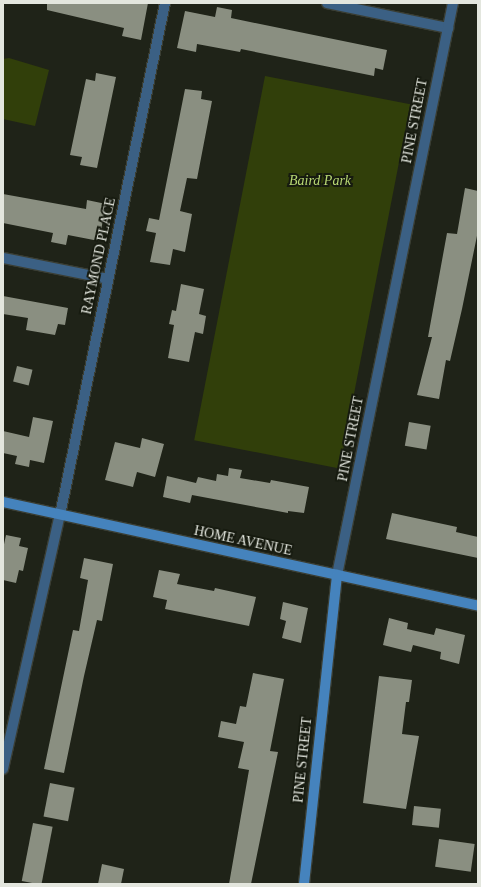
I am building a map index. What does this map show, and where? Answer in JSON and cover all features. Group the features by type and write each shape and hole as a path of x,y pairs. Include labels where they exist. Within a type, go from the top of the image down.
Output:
{"main road":[{"name":"HOME AVENUE","path":"3,502 478,606"},
{"name":"PINE STREET","path":"304,884 337,575"}],"street":[{"name":"RAYMOND PLACE","path":"3,769 60,515 165,3"},
{"path":"327,3 448,28"},
{"name":"PINE STREET","path":"337,575 453,3"},
{"path":"3,258 108,279"}],"green space":[{"path":"9,58 49,70 35,126 3,119 3,59"},
{"name":"Baird Park","path":"265,76 410,104 339,468 194,440"}],"building":[{"path":"47,3 148,3 141,40 122,36 124,28 47,10"},
{"path":"217,7 232,10 231,18 387,50 383,70 375,68 374,76 241,49 240,52 197,44 196,52 177,48 185,11 215,17"},
{"path":"96,73 116,77 97,168 80,165 82,157 70,155 86,79 95,81"},
{"path":"185,89 202,91 201,99 212,101 197,179 187,178 180,211 192,214 185,252 173,249 170,265 150,262 156,233 146,231 149,218 159,220"},
{"path":"465,188 478,191 478,231 450,361 446,360 439,399 417,395 432,337 428,337 447,233 457,234"},
{"path":"3,194 86,209 87,200 106,204 99,241 68,235 66,245 51,242 53,233 3,223"},
{"path":"181,284 204,289 199,314 206,316 203,334 195,332 189,362 168,358 174,325 169,324 172,310 176,311"},
{"path":"3,296 68,308 65,325 58,324 55,335 26,330 28,318 3,314"},
{"path":"17,366 33,370 29,385 13,382"},
{"path":"33,417 53,421 44,463 30,460 29,467 15,464 17,456 3,453 3,431 29,437"},
{"path":"409,422 431,426 426,449 405,446"},
{"path":"142,438 164,444 155,477 137,472 133,487 105,480 115,442 140,448"},
{"path":"229,468 242,470 240,478 270,483 271,480 309,487 304,513 288,511 288,513 192,495 190,503 163,497 167,476 196,483 198,477 216,481 217,474 228,476"},
{"path":"392,513 457,527 456,532 478,537 478,558 386,539"},
{"path":"6,535 21,538 19,546 28,548 23,571 19,570 16,583 3,580 3,549"},
{"path":"84,558 113,564 102,621 97,620 64,773 44,769 73,630 79,631 88,580 80,578"},
{"path":"159,570 180,574 177,584 214,591 215,588 256,597 249,626 165,609 167,600 153,597"},
{"path":"283,602 308,608 301,643 282,638 286,621 280,619"},
{"path":"389,618 408,623 407,629 434,635 436,628 465,635 459,664 440,659 441,652 413,645 411,652 383,645"},
{"path":"253,673 284,679 270,751 278,752 251,884 229,884 249,770 238,768 244,742 218,737 221,721 236,724 240,706 246,707"},
{"path":"379,676 412,680 409,702 406,702 402,734 419,736 406,809 363,803"},
{"path":"50,783 75,788 68,821 44,816"},
{"path":"414,806 441,809 439,828 412,825"},
{"path":"33,823 53,827 42,884 22,881"},
{"path":"439,839 475,844 471,872 435,867"},
{"path":"102,864 124,869 121,884 98,884"}]}
